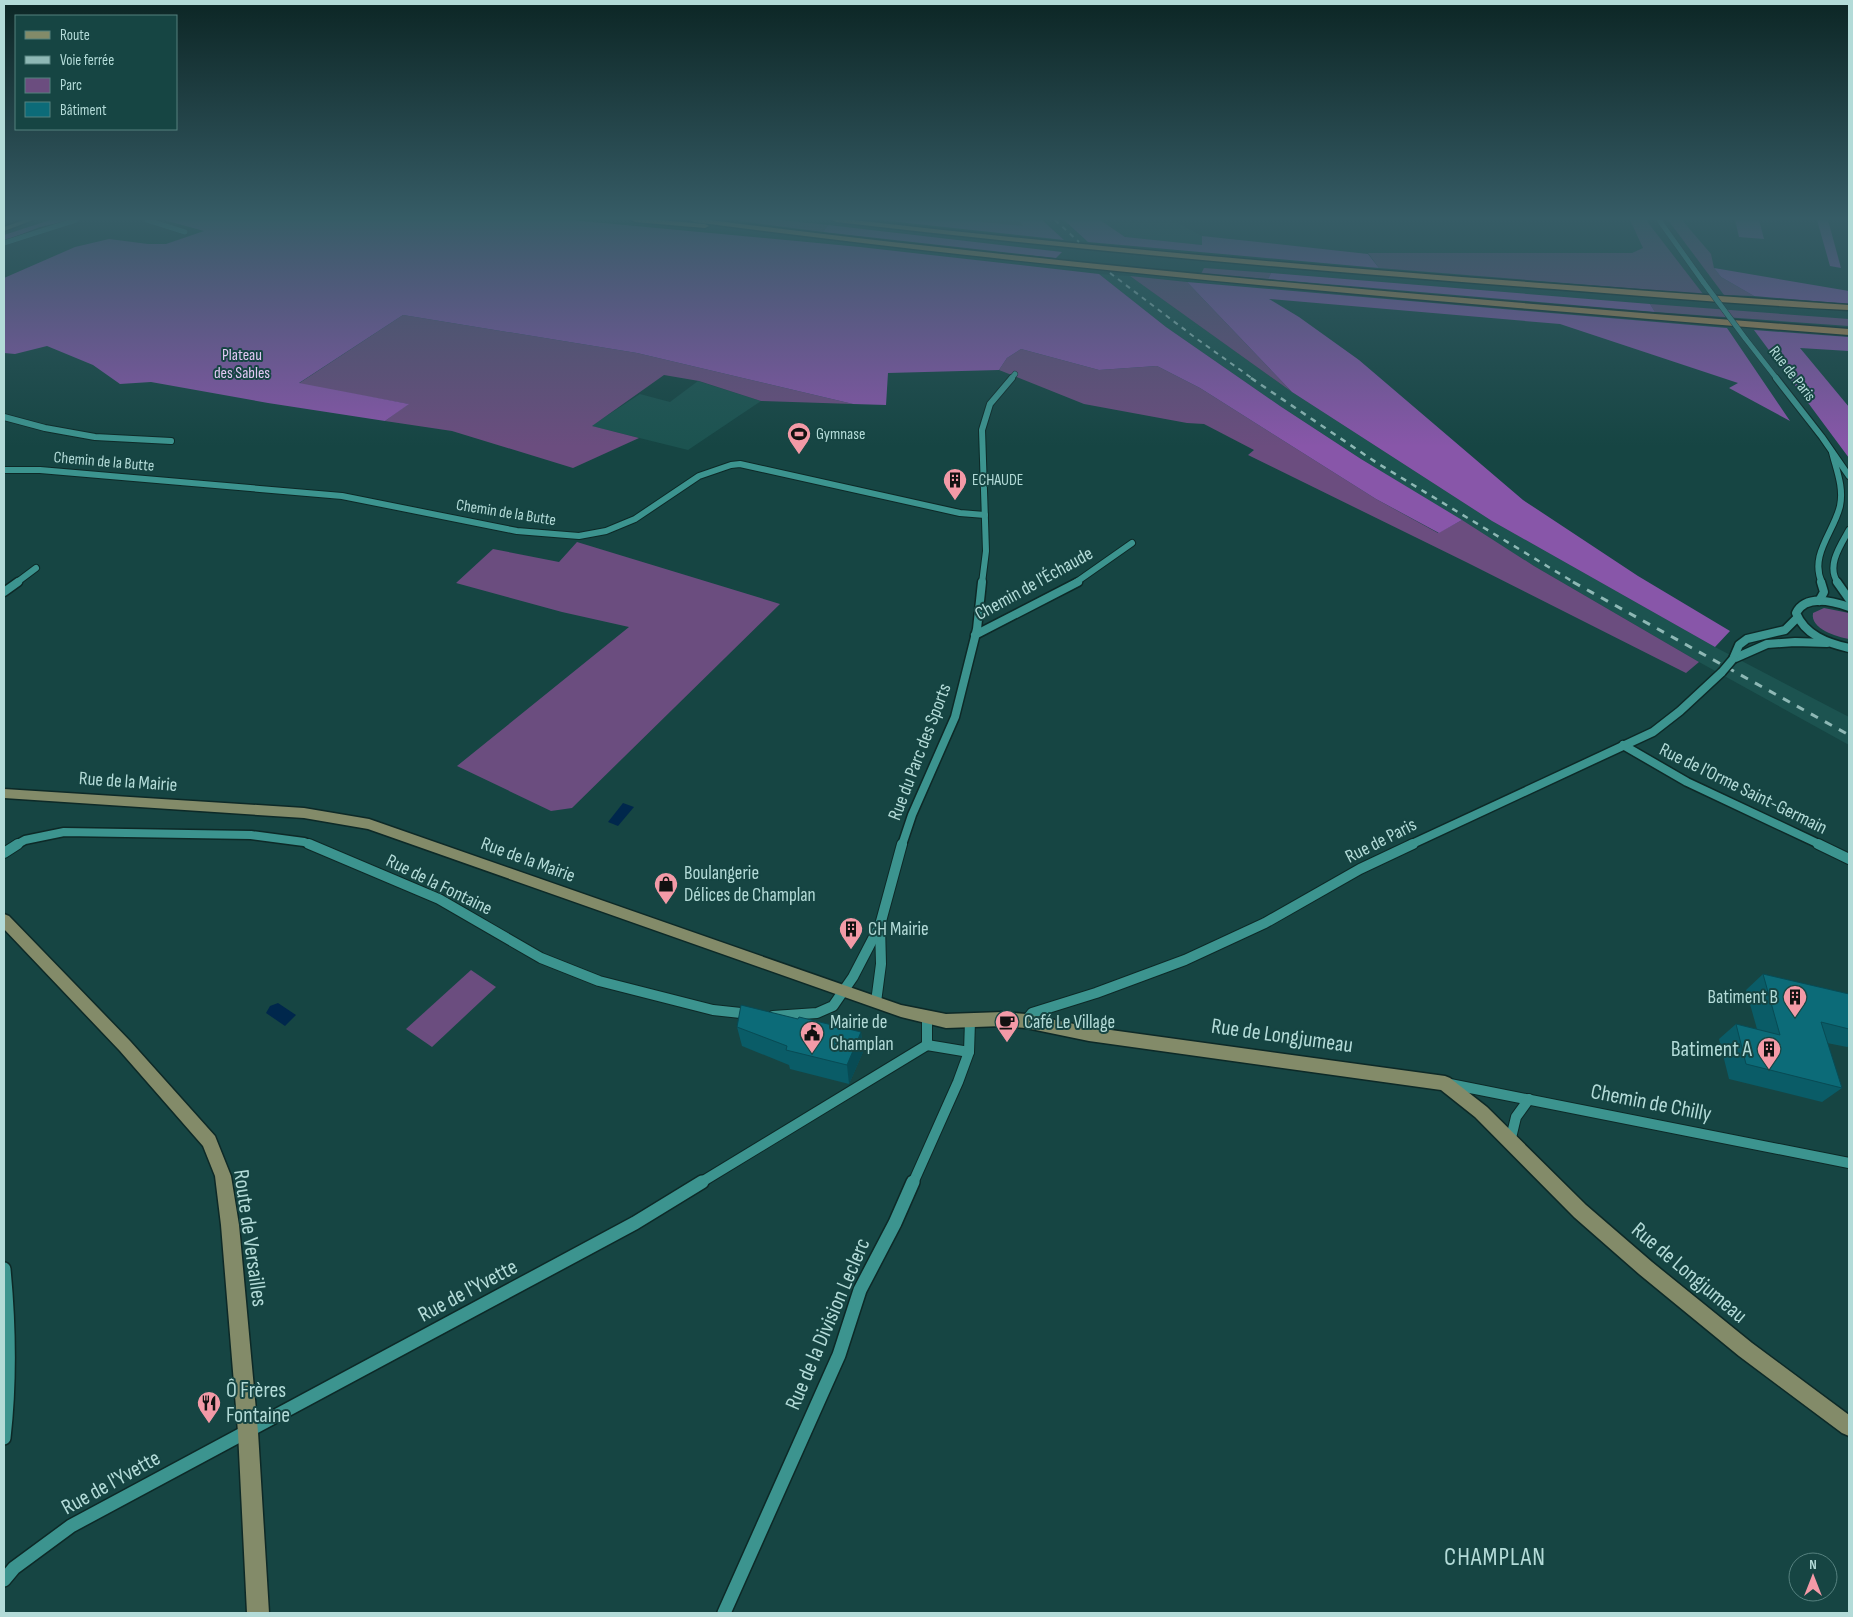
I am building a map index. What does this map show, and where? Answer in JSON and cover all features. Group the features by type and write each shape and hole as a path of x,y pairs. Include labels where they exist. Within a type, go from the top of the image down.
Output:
{"highway":[{"path":"1405,295 1849,332"},
{"path":"1668,295 1776,306 1849,310"}],"main road":[{"name":"Rue de la Mairie","path":"4,793 304,813 369,824 684,936 927,1018 970,1021 1003,1019 1026,1021"},
{"name":"Route de Versailles","path":"4,920 125,1046 209,1141 223,1176 230,1225 248,1432 258,1613"},
{"name":"Rue de Longjumeau","path":"1026,1021 1089,1034 1445,1083 1480,1111 1560,1192 1630,1256 1716,1328 1789,1384 1849,1426"}],"street":[{"name":"Rue de Paris","path":"1713,295 1832,450 1849,476"},
{"name":"Rue du Parc des Sports","path":"845,991 880,925 896,863 912,815 955,717 975,635 986,551 982,430 990,404 1015,374"},
{"path":"4,417 95,438 171,441"},
{"name":"Rue de Paris","path":"1026,1021 1032,1013 1096,993 1203,952 1265,923 1360,869 1652,732 1671,720 1722,672 1733,659 1738,645 1747,638 1785,630 1797,618 1797,609 1800,605 1819,601 1824,595 1824,589 1817,570 1820,548 1832,530 1840,511 1841,492 1832,450"},
{"name":"Chemin de la Butte","path":"4,470 40,470 342,496 517,531 579,536 606,531 635,519 698,476 731,465 740,464 960,513 985,515"},
{"path":"1849,530 1835,554 1834,577 1849,599"},
{"name":"Chemin de l'Échaude","path":"975,635 1083,579 1132,543"},
{"path":"4,592 36,568"},
{"path":"1819,601 1849,607"},
{"path":"1797,618 1804,627 1816,636 1849,648"},
{"name":"Rue de Paris","path":"1733,659 1758,647 1778,642 1831,643"},
{"name":"Rue de l'Orme Saint-Germain","path":"1623,745 1687,782 1849,859"},
{"name":"Rue de la Fontaine","path":"4,853 25,840 64,832 251,835 304,842 438,899 541,958 599,981 713,1010 759,1015 792,1016 817,1013 833,1006 845,991"},
{"path":"876,1002 880,986 882,953 880,925"},
{"path":"927,1018 926,1045 969,1052"},
{"name":"Rue de la Division Leclerc","path":"724,1613 839,1355 860,1290 895,1223 958,1082 969,1052 970,1021"},
{"name":"Rue de l'Yvette","path":"4,1580 14,1568 71,1526 635,1223 926,1045"},
{"name":"Chemin de Chilly","path":"1445,1083 1849,1163"},
{"path":"1510,1142 1516,1117 1529,1099"},
{"path":"4,1269 8,1410 4,1438"}],"shaded area":[{"path":"1126,295 1157,295 1292,392 1492,521 1715,647 1849,717 1849,745 1699,662 1534,566 1361,459 1280,406 1166,327"},
{"path":"698,381 761,401 688,450 591,426 640,394 670,402"}],"green space":[{"name":"Plateau des Sables","path":"4,295 1126,295 1166,327 1280,406 1361,459 1462,520 1439,533 1376,499 1200,388 1157,366 1099,370 1021,349 1007,358 999,370 888,373 886,405 853,404 637,353 403,315 299,383 409,404 385,421 151,382 120,384 93,365 47,346 15,354 4,353"},
{"path":"1157,295 1200,295 1292,392"},
{"path":"1200,295 1345,295 1727,328 1790,421 1729,388 1738,383 1560,324 1269,299 1299,317 1359,360 1523,500 1638,576 1730,631 1715,647 1492,521 1292,392"},
{"path":"1461,295 1546,295 1650,304 1655,312"},
{"path":"1849,295 1849,304 1754,296"},
{"path":"1650,304 1849,319 1849,326 1655,312"},
{"path":"403,315 637,353 853,404 761,401 699,381 664,375 592,426 639,438 573,468 452,431 385,421 408,404 298,384"},
{"path":"1754,330 1849,337 1849,351 1800,348 1849,407 1849,458"},
{"path":"1021,349 1099,370 1157,366 1200,388 1376,499 1438,533 1462,520 1534,566 1699,662 1686,673 1248,455 1254,450 1204,424 1187,423 1084,404 999,370 1007,358"},
{"path":"577,542 780,604 572,808 551,811 457,766 629,627 562,612 456,583 493,549 559,562"},
{"path":"1824,608 1849,613 1849,639 1825,631 1816,624 1813,619 1813,613"},
{"path":"471,970 496,987 432,1047 406,1029"}],"water":[{"path":"623,803 634,807 618,826 608,822"},
{"path":"278,1003 296,1015 285,1026 266,1013 270,1006"}],"building":[{"path":"1763,974 1849,994 1849,1029 1821,1022 1842,1088 1746,1064 1736,1024 1780,1035"},
{"path":"741,1005 861,1032 847,1065 786,1050 787,1046 737,1027"}],"railway":[{"path":"1140,295 1253,379"},
{"path":"1251,378 1377,463 1575,583"},
{"path":"1573,582 1849,735"}],"place":[{"name":"Gymnase","path":"799,455"},
{"name":"ECHAUDE","path":"955,501"},
{"name":"Boulangerie Délices de Champlan","path":"666,905"},
{"name":"CH Mairie","path":"851,950"},
{"name":"Batiment B","path":"1795,1018"},
{"name":"Café Le Village","path":"1007,1043"},
{"name":"Mairie de Champlan","path":"812,1054"},
{"name":"Batiment A","path":"1769,1070"},
{"name":"Ô Frères Fontaine","path":"209,1424"}],"district":[{"name":"CHAMPLAN","path":"1495,1557"}]}
